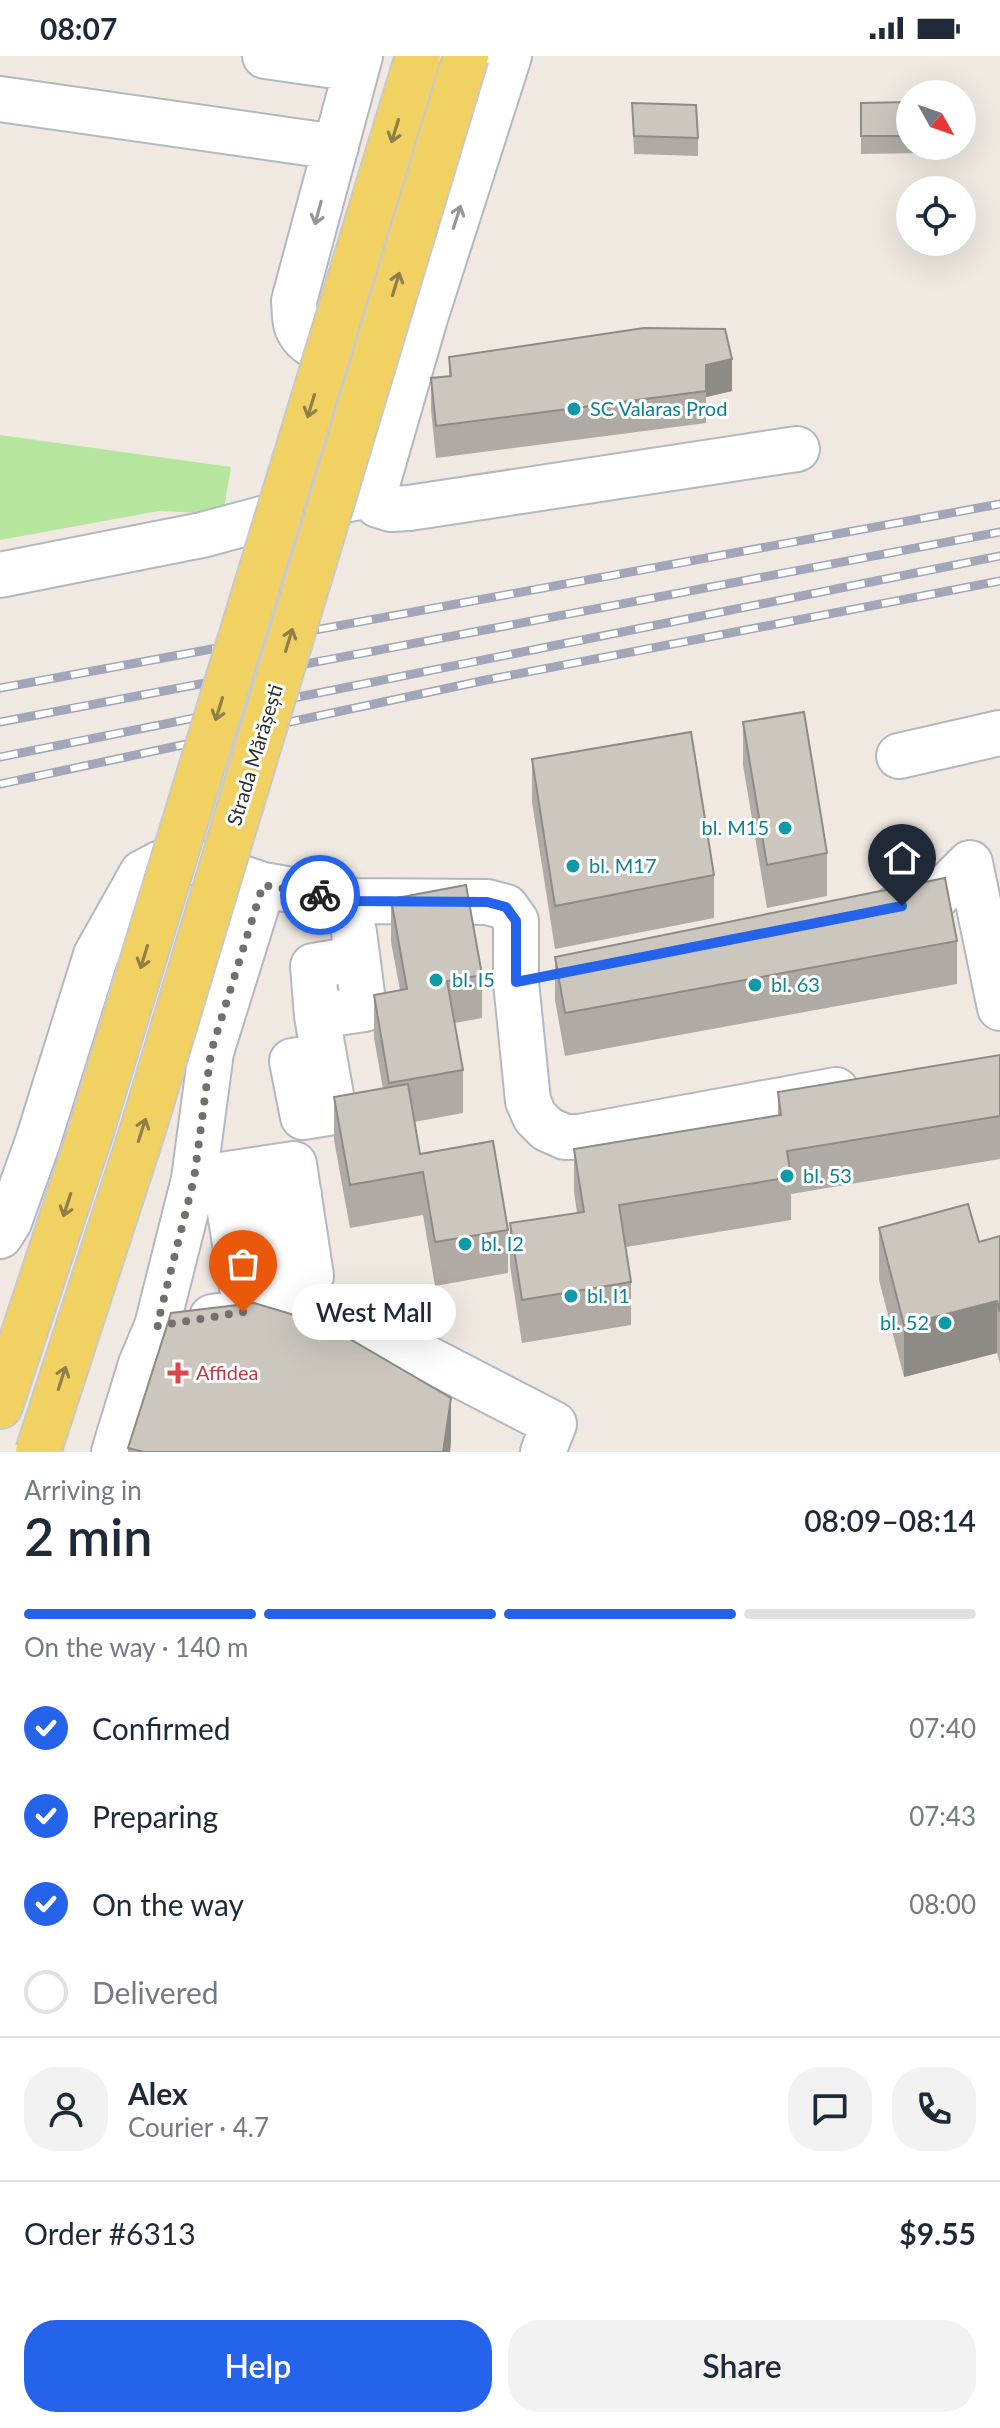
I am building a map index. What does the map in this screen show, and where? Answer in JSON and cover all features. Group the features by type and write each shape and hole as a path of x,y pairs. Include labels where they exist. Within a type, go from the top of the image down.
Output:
{"main road":[{"path":"0,1406 91,1131 418,56"},
{"name":"Strada Mărășești","path":"38,1452 144,1126 466,56"}],"street":[{"path":"265,56 358,63 294,301 297,327 314,346 351,356 388,352 407,340 425,318"},
{"path":"509,56 425,318 374,495 378,505 391,509 409,508 797,449"},
{"path":"0,99 336,147"},
{"path":"0,575 202,535 299,509 374,495"},
{"path":"899,756 1000,733"},
{"path":"855,915 932,901 985,859"},
{"path":"985,859 1000,1008"},
{"path":"0,1236 9,1222 38,1141 96,955 142,873 161,863 192,861 263,885 354,901 487,902 506,907 516,921 516,982 528,1101 535,1117 547,1129 565,1137 879,1083"},
{"path":"114,1452 141,1364 157,1326 194,1179 211,1052 263,885"},
{"path":"321,1036 313,966 355,959 354,901"},
{"path":"516,982 562,971"},
{"path":"194,1179 294,1164 281,1197 279,1281"},
{"path":"157,1326 272,1308 330,1308 554,1424 543,1452"}],"green space":[{"path":"0,435 231,467 223,514 159,511 0,540"}],"building":[{"path":"896,102 896,136 861,136 861,103"},
{"path":"632,103 696,105 698,138 634,136"},
{"path":"644,328 725,329 732,359 706,365 706,391 436,426 431,378 451,376 449,357"},
{"name":"bl. M15","path":"804,712 827,853 767,865 743,722"},
{"path":"691,732 714,875 555,906 532,759"},
{"path":"945,878 957,941 565,1013 555,957"},
{"path":"466,885 482,975 447,981 463,1070 389,1083 374,995 407,989 391,899"},
{"path":"1000,1055 1000,1116 787,1151 791,1177 619,1205 631,1282 522,1300 510,1223 584,1212 574,1149 781,1115 778,1092"},
{"path":"408,1084 420,1154 493,1141 508,1230 435,1242 423,1172 350,1185 334,1097"},
{"path":"968,1204 979,1242 1000,1236 1000,1312 997,1301 904,1325 879,1228"},
{"path":"254,1303 324,1324 451,1398 443,1452 144,1452 128,1448 171,1313"}],"railway":[{"path":"0,688 1000,504"},
{"path":"0,722 1000,532"},
{"path":"0,757 1000,556"},
{"path":"0,784 486,680 1000,581"}],"way so far":[{"path":"243,1312 157,1326 194,1179 211,1052 263,885 320,895"}],"place":[{"name":"SC Valaras Prod","path":"574,409"},
{"name":"bl. M15","path":"785,828"},
{"name":"bl. M17","path":"573,866"},
{"name":"bl. I5","path":"436,980"},
{"name":"bl. 63","path":"755,985"},
{"name":"bl. 53","path":"787,1176"},
{"name":"bl. I2","path":"465,1244"},
{"name":"bl. I1","path":"571,1296"},
{"name":"West Mall","path":"243,1312"},
{"name":"bl. 52","path":"945,1323"},
{"name":"Affidea","path":"178,1373"}],"route":[{"path":"320,895 354,901 487,902 506,907 516,921 516,982 547,973 902,906"}]}
